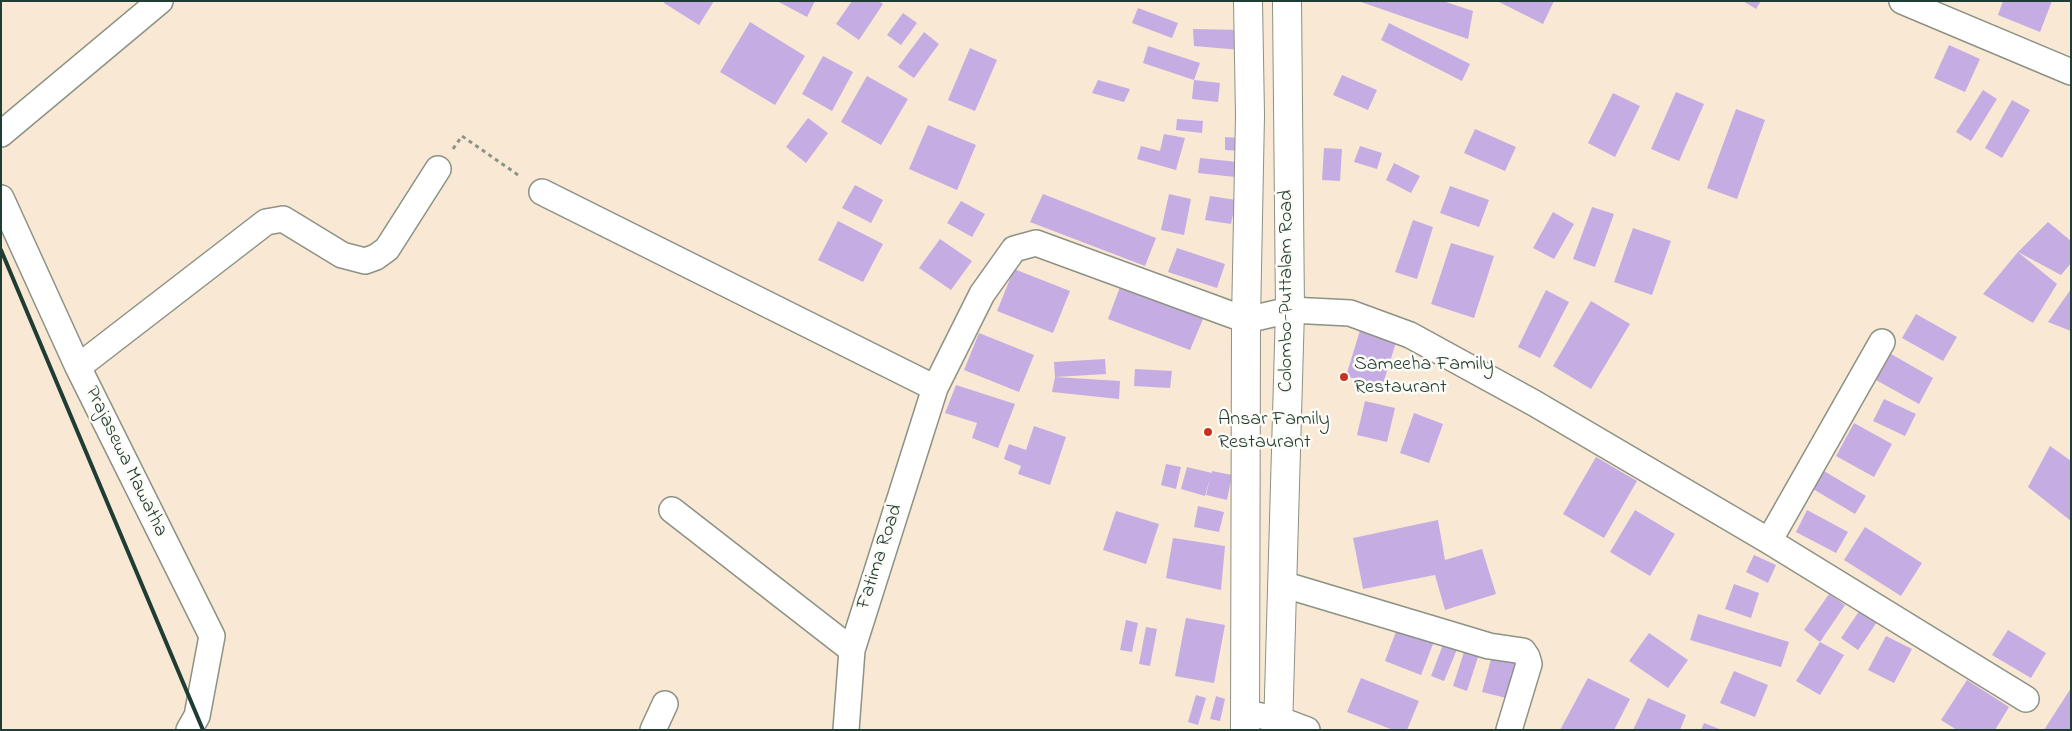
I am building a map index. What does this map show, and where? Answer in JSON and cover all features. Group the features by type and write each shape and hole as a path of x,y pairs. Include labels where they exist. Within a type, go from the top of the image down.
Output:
{"highway":[{"name":"Colombo-Puttalam Road","path":"1245,721 1246,320 1250,116 1248,1"},
{"name":"Colombo-Puttalam Road","path":"1278,724 1290,310 1287,1"}],"street":[{"path":"1,134 160,1"},
{"path":"1902,1 2071,72"},
{"path":"78,367 266,222 283,219 342,255 365,261 376,257 386,249 438,169"},
{"path":"542,192 935,388"},
{"name":"Prajasewa Mawatha","path":"1,198 78,367 212,636 197,716 190,730"},
{"name":"Fatima Road","path":"846,730 852,650 935,388 982,294 1014,249 1036,243 1246,320"},
{"path":"1246,320 1290,310 1350,313 1410,335 1534,403 1769,541 2026,699"},
{"path":"1769,541 1882,342"},
{"path":"672,510 852,650"},
{"path":"1282,584 1489,646 1523,651 1529,664 1510,730"},
{"path":"653,730 665,704"},
{"path":"1245,721 1278,724 1307,730"}],"path":[{"path":"438,169 462,136 542,192"}],"building":[{"path":"665,1 714,1 699,25 664,3"},
{"path":"777,1 815,1 807,17"},
{"path":"852,1 879,1 883,4 859,40 836,24"},
{"path":"1443,1 1473,11 1468,39 1361,2"},
{"path":"1497,1 1554,1 1543,24"},
{"path":"1743,1 1761,1 1756,9"},
{"path":"2003,1 2052,1 2040,32 1998,15"},
{"path":"1138,8 1178,23 1172,38 1132,23"},
{"path":"903,13 917,23 901,45 887,35"},
{"path":"750,22 805,56 775,105 720,72"},
{"path":"1389,23 1470,64 1462,81 1381,40"},
{"path":"1193,29 1242,30 1241,50 1194,46"},
{"path":"924,32 939,44 914,78 898,67"},
{"path":"1949,45 1980,59 1965,92 1934,78"},
{"path":"1148,46 1200,63 1194,80 1143,63"},
{"path":"970,48 997,60 975,111 948,100"},
{"path":"823,56 853,72 832,111 802,94"},
{"path":"1342,75 1377,90 1368,110 1333,95"},
{"path":"867,76 908,99 881,145 841,122"},
{"path":"1098,80 1130,89 1124,102 1092,93"},
{"path":"1194,80 1220,83 1218,102 1192,99"},
{"path":"1983,90 1997,99 1971,141 1956,132"},
{"path":"1676,92 1704,104 1679,161 1651,149"},
{"path":"1613,93 1640,106 1615,157 1588,143"},
{"path":"2012,100 2030,110 2002,158 1985,148"},
{"path":"1736,109 1765,120 1737,199 1707,188"},
{"path":"808,118 828,133 806,163 786,147"},
{"path":"1177,119 1203,121 1202,133 1176,130"},
{"path":"928,125 976,145 957,190 909,169"},
{"path":"1475,129 1516,147 1505,171 1464,153"},
{"path":"1164,134 1185,138 1176,170 1137,159 1141,146 1160,151"},
{"path":"1225,137 1241,138 1241,151 1225,150"},
{"path":"1360,146 1382,153 1377,169 1354,162"},
{"path":"1324,148 1342,149 1340,181 1322,180"},
{"path":"1200,158 1237,162 1235,177 1198,173"},
{"path":"1394,163 1420,176 1411,193 1386,180"},
{"path":"855,185 883,200 871,223 842,208"},
{"path":"1450,186 1489,200 1479,227 1440,213"},
{"path":"1043,194 1156,238 1145,266 1030,222"},
{"path":"1169,194 1191,199 1184,235 1161,230"},
{"path":"1210,196 1236,200 1231,224 1205,220"},
{"path":"961,201 985,214 972,237 947,223"},
{"path":"1592,207 1614,214 1595,267 1573,259"},
{"path":"1553,212 1574,224 1554,259 1533,248"},
{"path":"1413,220 1433,227 1417,279 1395,272"},
{"path":"838,221 883,244 863,282 818,260"},
{"path":"2048,222 2071,241 2071,263 2061,275 2018,252"},
{"path":"1633,228 1671,241 1652,295 1614,282"},
{"path":"940,239 972,261 951,290 919,268"},
{"path":"1451,243 1494,256 1474,318 1431,304"},
{"path":"1177,248 1225,264 1217,288 1168,272"},
{"path":"2018,252 2057,284 2033,323 1983,294"},
{"path":"1014,269 1070,291 1053,333 997,311"},
{"path":"1120,287 1203,319 1190,350 1108,319"},
{"path":"2071,289 2071,331 2048,322"},
{"path":"1546,290 1569,302 1540,358 1518,347"},
{"path":"1591,301 1630,324 1591,389 1553,366"},
{"path":"1916,314 1957,337 1943,361 1902,338"},
{"path":"1362,324 1398,336 1382,387 1346,376"},
{"path":"979,333 1034,355 1019,392 964,370"},
{"path":"1891,354 1933,378 1919,404 1876,380"},
{"path":"1105,359 1106,374 1055,377 1054,362"},
{"path":"1135,369 1172,371 1170,388 1134,386"},
{"path":"1055,377 1120,381 1119,399 1052,392"},
{"path":"956,385 1015,404 998,448 972,438 977,423 945,413"},
{"path":"1884,399 1916,414 1905,436 1873,421"},
{"path":"1365,401 1395,408 1387,442 1357,435"},
{"path":"1414,413 1443,424 1429,463 1400,453"},
{"path":"1854,423 1892,444 1874,477 1836,456"},
{"path":"1034,426 1066,437 1050,485 1018,474 1021,466 1004,459 1009,444 1026,450"},
{"path":"2050,446 2071,461 2071,521 2028,487"},
{"path":"1596,457 1637,481 1604,538 1563,514"},
{"path":"1166,464 1181,467 1176,489 1161,485"},
{"path":"1187,467 1212,473 1212,471 1232,475 1227,500 1206,495 1210,478 1205,496 1181,489"},
{"path":"1824,471 1866,496 1855,514 1813,489"},
{"path":"1198,506 1224,512 1219,532 1194,527"},
{"path":"1635,510 1675,534 1650,576 1610,552"},
{"path":"1807,510 1848,532 1836,553 1796,532"},
{"path":"1116,511 1159,524 1146,564 1103,550"},
{"path":"1438,520 1445,560 1482,549 1496,594 1445,610 1435,575 1363,589 1353,538"},
{"path":"1865,527 1922,563 1901,596 1844,560"},
{"path":"1173,538 1225,546 1221,590 1166,578"},
{"path":"1754,555 1776,565 1768,583 1746,572"},
{"path":"1734,584 1759,593 1751,618 1725,609"},
{"path":"1829,594 1845,605 1820,642 1804,630"},
{"path":"1862,607 1879,619 1858,650 1841,638"},
{"path":"1698,614 1789,642 1781,667 1690,640"},
{"path":"1186,618 1225,625 1214,683 1175,676"},
{"path":"1126,620 1138,623 1132,652 1120,650"},
{"path":"1398,626 1435,639 1421,675 1385,661"},
{"path":"1146,627 1157,629 1150,666 1139,664"},
{"path":"2008,630 2046,653 2031,678 1992,655"},
{"path":"1649,633 1688,660 1668,688 1629,661"},
{"path":"1886,636 1912,649 1894,683 1868,670"},
{"path":"1446,637 1460,642 1444,681 1431,676"},
{"path":"1820,642 1844,655 1820,695 1796,681"},
{"path":"1465,649 1479,654 1467,691 1453,686"},
{"path":"1493,652 1521,659 1510,699 1482,692"},
{"path":"1734,671 1768,685 1755,717 1720,703"},
{"path":"1361,678 1419,701 1407,730 1393,730 1347,712"},
{"path":"1588,678 1630,699 1614,730 1560,730"},
{"path":"1967,680 2009,707 1995,730 1957,730 1941,720"},
{"path":"2071,688 2071,730 2044,730"},
{"path":"1196,695 1206,698 1198,725 1188,722"},
{"path":"1216,696 1225,699 1220,721 1210,719"},
{"path":"1648,698 1686,715 1680,730 1633,730"},
{"path":"1704,723 1722,730 1701,730"}],"railway":[{"path":"1,250 203,730"}],"place":[{"name":"Sameeha Family Restaurant","path":"1344,377"},
{"name":"Ansar Family Restaurant","path":"1208,432"}]}
